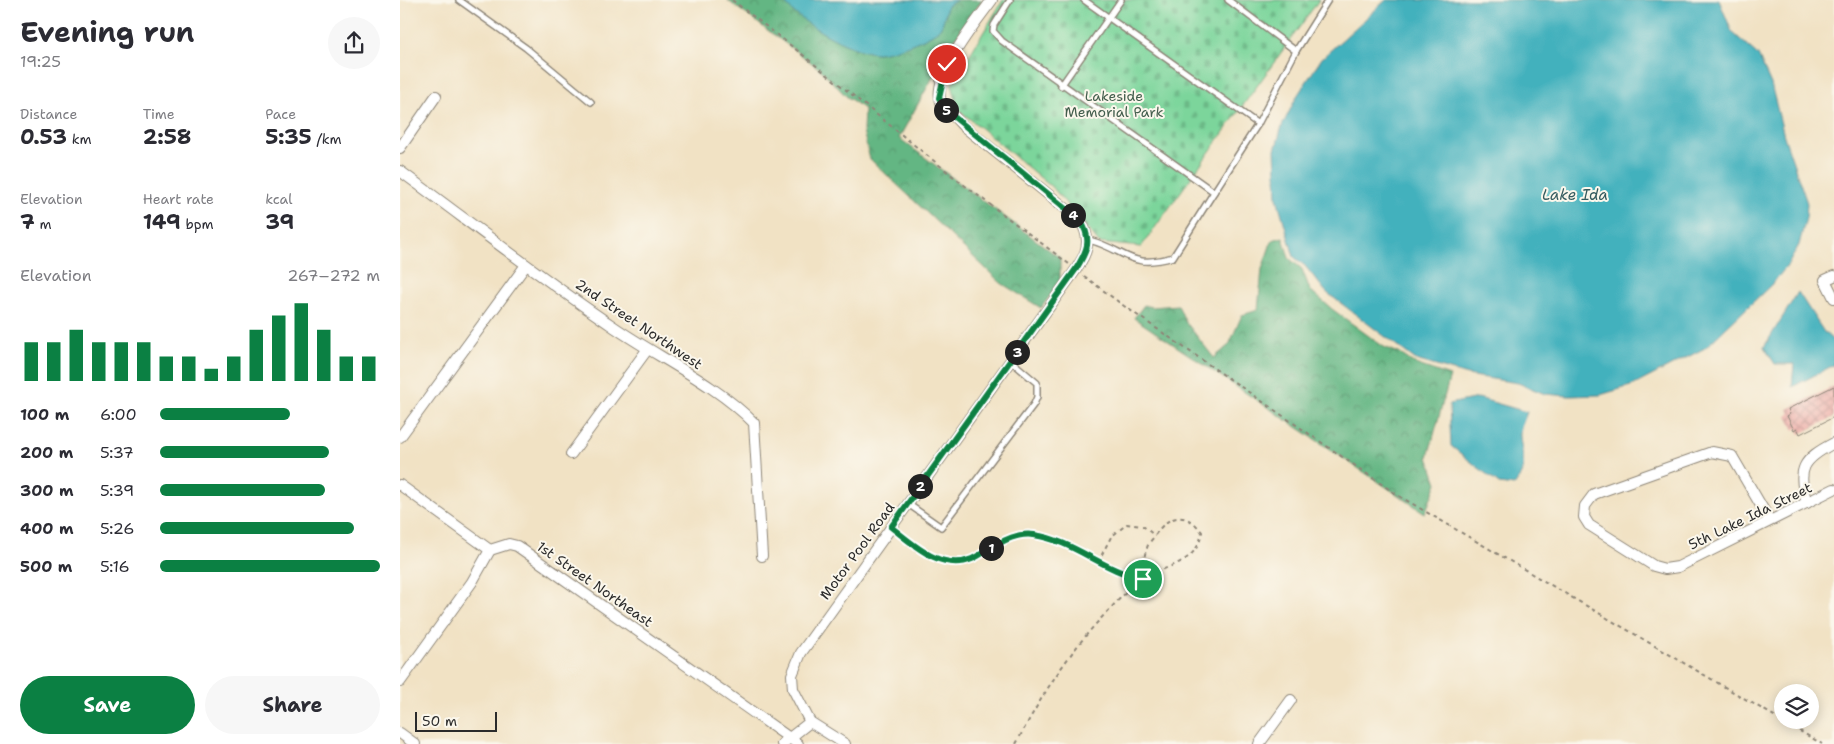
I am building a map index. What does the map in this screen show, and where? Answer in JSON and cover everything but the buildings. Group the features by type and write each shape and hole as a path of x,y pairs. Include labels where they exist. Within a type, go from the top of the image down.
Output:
{"street":[{"path":"992,0 947,64 940,90 941,102 962,125 1080,220 1089,240"},
{"path":"400,148 436,96"},
{"name":"2nd Street Northwest","path":"400,171 526,265 647,350 685,371 754,423 762,556"},
{"name":"Motor Pool Road","path":"810,722 793,689 792,675 797,661 810,639 1076,269 1087,249 1089,240"},
{"path":"400,437 526,265"},
{"path":"1834,276 1825,280 1834,298"},
{"path":"571,454 647,350"},
{"path":"1807,503 1801,480 1804,466 1813,455 1834,443"},
{"name":"5th Lake Ida Street","path":"1770,521 1732,456 1712,452 1594,494 1588,500 1584,517 1589,525 1654,566 1665,569 1678,567 1807,503 1834,489"},
{"path":"400,485 490,550 472,582 400,682"},
{"name":"1st Street Northeast","path":"490,550 508,544 517,546 770,725 785,741 798,744"},
{"path":"1259,744 1291,700"},
{"path":"785,741 810,722 845,744"},
{"path":"400,733 415,744"}],"lane":[{"path":"459,0 526,48 591,102"},
{"path":"1010,0 994,25 993,31 1002,42 1061,86 1214,192"},
{"path":"1084,0 1258,124"},
{"path":"1061,86 1121,0"},
{"path":"1228,0 1296,51"},
{"path":"1089,240 1104,244 1131,260 1155,262 1173,256 1258,124 1296,51 1328,0"},
{"path":"908,504 942,527 1034,404 1037,397 1037,383 1011,361"}],"path":[{"path":"1016,744 1051,680 1071,652 1117,602 1143,579 1190,556 1200,546 1202,532 1188,518 1178,517 1161,526 1147,547 1143,579"},
{"path":"1445,523 1822,744"},
{"path":"1098,562 1111,536 1127,524 1143,526 1154,536"},
{"path":"891,527 922,551 946,562 971,559 1010,538 1022,534 1050,538 1114,570 1143,579"}],"green space":[{"path":"727,0 783,0 800,17 825,34 865,51 882,53 910,45 936,32 940,28 947,6 957,0 982,0 952,43 899,138 1060,258 1060,282 1041,308 1001,283 870,159 863,131 864,109 846,96 820,69"},
{"name":"Lakeside Memorial Park","path":"1003,0 1319,0 1141,247 1099,243 1054,189 958,109 952,84"},
{"path":"1283,237 1289,258 1302,269 1310,290 1332,309 1384,347 1399,353 1415,364 1450,376 1428,457 1437,483 1425,513 1134,318 1144,305 1152,307 1178,305 1185,321 1214,358 1229,345 1242,315 1258,310 1262,269 1272,240"}],"water":[{"path":"783,0 957,0 947,6 940,28 936,32 910,45 876,53 853,47 825,34 800,17"},
{"name":"Lake Ida","path":"1386,0 1719,0 1732,32 1758,55 1771,84 1784,136 1807,203 1806,218 1799,245 1788,265 1772,284 1705,348 1634,385 1600,395 1569,396 1545,394 1518,383 1467,375 1416,360 1326,292 1305,266 1294,257 1277,198 1275,150 1282,126 1297,96 1322,58"},
{"path":"1798,292 1824,332 1834,341 1834,365 1792,387 1794,364 1775,364 1764,347"},
{"path":"1478,398 1527,412 1520,433 1523,456 1522,473 1514,486 1499,484 1451,446 1449,404"}],"route":[{"path":"947,64 939,98 948,112 1080,220 1089,240 1087,249 1076,269 891,527 922,551 946,562 971,559 1010,538 1022,534 1034,534 1050,538 1114,570 1143,579"}]}
